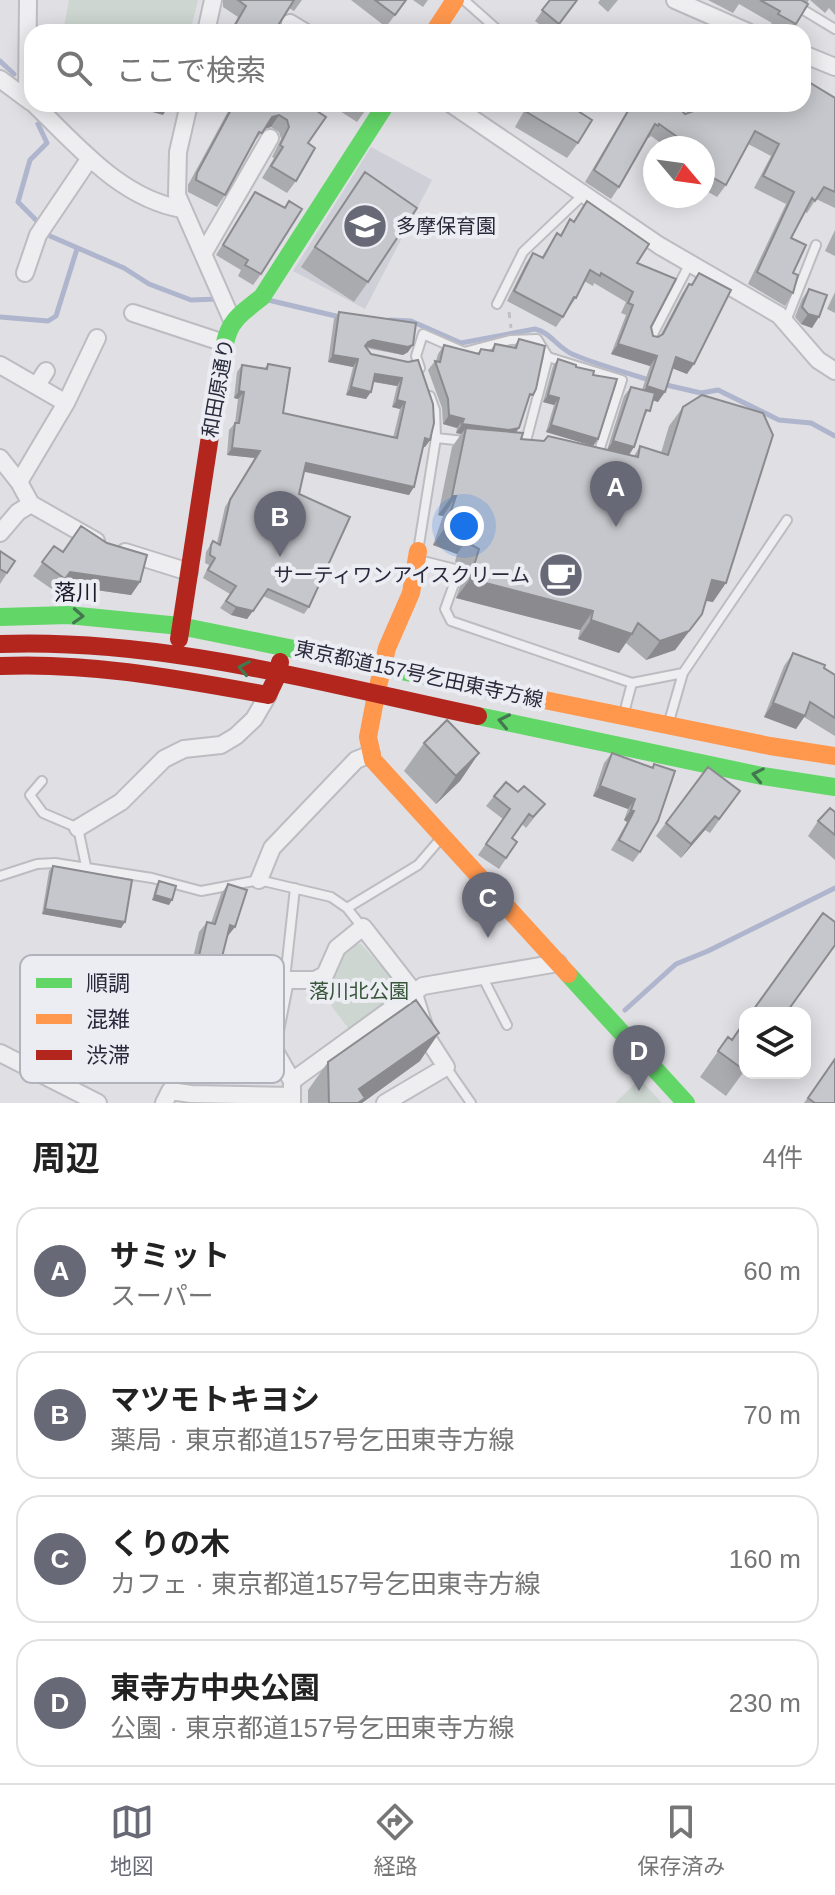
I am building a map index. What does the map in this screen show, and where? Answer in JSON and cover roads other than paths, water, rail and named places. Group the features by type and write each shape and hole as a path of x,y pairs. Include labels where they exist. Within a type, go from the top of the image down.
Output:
{"main road":[{"path":"439,24 455,0"},
{"path":"234,313 262,297 381,112"},
{"name":"和田原通り","path":"180,626 224,343 234,313"},
{"path":"376,695 394,630 411,593 417,556"},
{"name":"東京都道157号乞田東寺方線","path":"0,617 47,614 180,626 835,756"},
{"path":"180,626 179,639 183,648 189,656 198,660"},
{"path":"0,666 82,665 126,669 268,695 278,674 280,659 258,640"},
{"name":"東京都道157号乞田東寺方線","path":"0,644 84,643 131,647 278,674 762,776 835,787"},
{"name":"東京都道157号乞田東寺方線","path":"371,754 368,737 376,695"},
{"path":"371,754 383,773 686,1103"}],"street":[{"path":"28,0 29,24"},
{"path":"208,24 213,0"},
{"path":"675,0 713,24"},
{"path":"811,57 835,67"},
{"path":"0,79 24,96"},
{"path":"42,112 126,188 159,205 182,209"},
{"path":"187,112 178,152 177,195 215,283 234,313"},
{"path":"463,112 690,263 779,315 818,360 834,368"},
{"path":"203,254 270,138"},
{"path":"25,273 38,235 90,158"},
{"path":"133,313 224,343"},
{"path":"19,482 66,403 97,338"},
{"path":"0,365 42,378 66,403"},
{"path":"0,458 31,504 103,545 189,572"},
{"path":"0,533 18,512 31,504"},
{"path":"78,828 121,802 164,759 184,749 221,745 236,736 254,719 268,695"},
{"path":"259,880 272,848 356,760 371,754"},
{"path":"284,985 285,980 315,980 325,975 337,948 363,927 413,991 428,1039 446,1067 385,1103"},
{"path":"164,1103 170,1091 191,1094 292,1093 413,991 423,986 558,963"},
{"path":"0,1053 20,1063"},
{"path":"284,1074 292,1093"},
{"path":"59,1083 98,1103"}],"lane":[{"path":"464,0 491,24"},
{"path":"787,0 835,29"},
{"path":"497,304 523,252 584,194"},
{"path":"785,322 816,245"},
{"path":"650,340 690,263"},
{"path":"582,456 596,460 622,380 548,357 537,339 510,340 464,352 423,334 416,356 435,410 436,438 417,556 459,570 445,609 451,621 632,683 683,673"},
{"path":"404,362 416,356"},
{"path":"526,441 548,357"},
{"path":"436,438 476,443"},
{"path":"514,444 526,441 540,445"},
{"path":"668,725 683,673 787,520"},
{"path":"623,716 632,683"},
{"path":"42,781 30,795 43,813 78,828 86,866"},
{"path":"347,908 418,865 443,836"},
{"path":"0,876 37,864 86,866 201,891 259,880 331,897 347,908 363,927"},
{"path":"285,980 295,888"},
{"path":"482,975 507,1025"},
{"path":"446,1067 471,1103"}],"waterway":[{"path":"0,61 14,74"},
{"path":"38,124 47,143 30,160 18,202 38,222"},
{"path":"50,236 124,268 149,284 191,300 218,299"},
{"path":"0,317 48,321 56,316 77,249"},
{"path":"268,300 340,317"},
{"path":"390,320 411,321 461,343 535,329 572,354 652,381"},
{"path":"662,384 701,393 718,390 779,420 811,423 835,436"},
{"path":"625,1010 676,964 835,888"}],"place":[{"name":"多摩保育園","path":"365,226"},
{"name":"サミット","path":"616,527"},
{"name":"マツモトキヨシ","path":"280,557"},
{"name":"サーティワンアイスクリーム","path":"561,575"},
{"name":"くりの木","path":"488,938"},
{"name":"東寺方中央公園","path":"639,1091"}],"district":[{"name":"落川","path":"76,592"}],"park label":[{"name":"落川北公園","path":"359,991"}]}
